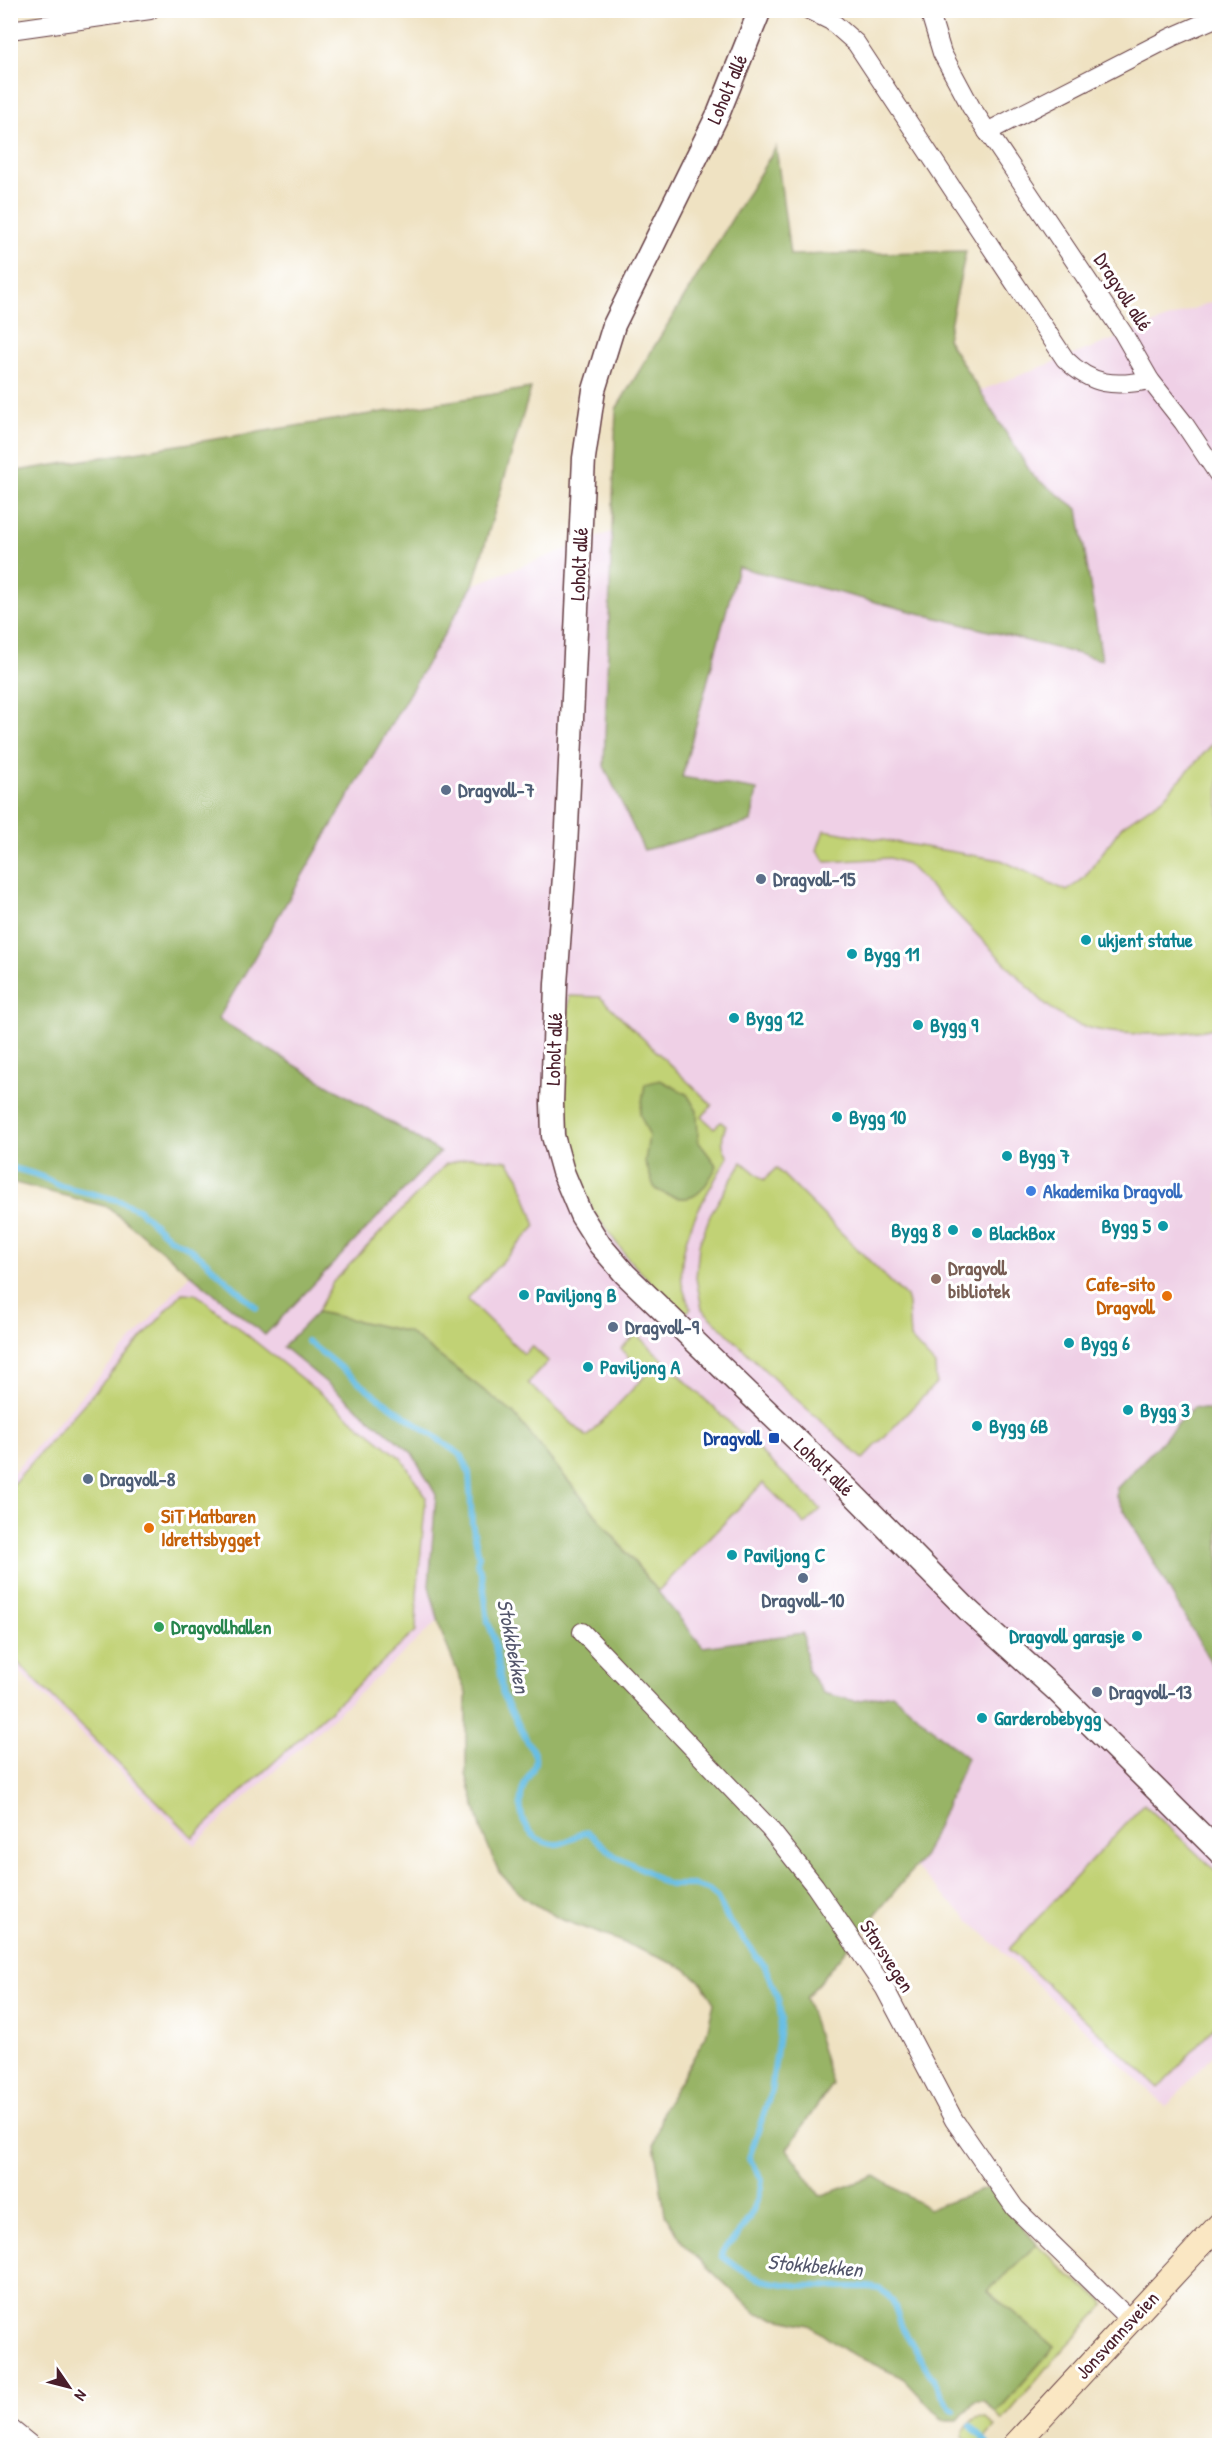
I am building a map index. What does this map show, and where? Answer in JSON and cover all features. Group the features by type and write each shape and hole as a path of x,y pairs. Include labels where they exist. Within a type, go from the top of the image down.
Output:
{"main road":[{"name":"Jonsvannsveien","path":"1014,2445 1220,2224"}],"street":[{"path":"10,30 150,10"},
{"name":"Loholt allé","path":"760,10 718,112 614,325 594,390 584,458 566,849 556,984 553,1136 563,1172 581,1215 613,1261 850,1491 970,1612 1055,1689 1220,1853"},
{"path":"809,10 844,30 863,52 1065,359 1084,375 1104,382 1131,384 1150,380"},
{"name":"Dragvoll allé","path":"929,10 942,52 960,88 987,132 1123,333 1150,380 1183,422 1220,477"},
{"path":"987,132 1220,16"},
{"name":"Stavsvegen","path":"582,1632 769,1828 815,1886 885,1989 954,2120 1015,2208 1130,2320"},
{"path":"10,2428 32,2445"}],"shaded area":[{"path":"1219,299 1219,2048 1166,2107 944,1896 560,1509 194,1845 11,1663 11,1475 190,1275 265,1334 440,1152 218,1019 473,585"}],"green space":[{"path":"776,147 790,255 966,251 947,339 1033,476 1078,509 1102,660 738,567 682,777 757,790 751,822 644,850 604,766 616,409"},
{"path":"531,388 473,585 218,1019 440,1152 265,1335 108,1207 11,1182 11,472"},
{"path":"1219,737 1219,1027 1166,1034 1146,1034 1106,1031 1074,1023 1064,1018 1037,996 908,864 890,858 826,862 817,850 824,830 1001,860 1067,891 1084,878 1122,826 1163,798"},
{"path":"569,996 600,997 712,1105 702,1117 714,1128 721,1122 726,1126 722,1141 728,1157 702,1202 684,1249 682,1283 691,1309 683,1315 630,1261 593,1212 576,1166 563,1097"},
{"path":"660,1080 687,1094 697,1111 698,1141 717,1166 699,1192 686,1198 677,1198 655,1189 645,1162 649,1135 640,1114 645,1084"},
{"path":"471,1157 508,1161 519,1177 536,1226 467,1299 524,1354 532,1346 548,1361 528,1383 587,1437 646,1375 621,1349 636,1334 821,1509 805,1524 763,1483 658,1591 513,1413 408,1332 317,1312 333,1282 446,1164"},
{"path":"742,1162 764,1180 776,1168 906,1297 910,1338 935,1365 936,1383 863,1459 775,1380 702,1309 696,1278 699,1245 711,1213"},
{"path":"182,1293 196,1294 402,1459 426,1497 416,1631 193,1837 10,1655 11,1486"},
{"path":"317,1312 408,1332 513,1413 703,1647 803,1633 808,1671 823,1693 855,1701 892,1694 967,1758 924,1856 806,1998 832,2084 787,2149 820,2196 875,2176 929,2209 988,2188 1037,2244 988,2291 1054,2347 996,2413 984,2401 975,2401 958,2420 943,2420 903,2378 846,2351 809,2325 757,2314 684,2245 665,2214 654,2144 663,2110 706,2036 714,2003 702,1983 684,1968 560,1919 523,1897 499,1872 483,1835 466,1774 466,1693 442,1634 429,1586 436,1495 412,1453 283,1347"},
{"path":"1194,1407 1219,1412 1219,1677 1116,1496 1117,1488"},
{"path":"1144,1804 1219,1874 1219,2022 1159,2088 1009,1949"},
{"path":"1037,2244 1080,2285 1102,2299 1105,2305 1065,2347 1002,2421 996,2413 1054,2347 988,2291"},
{"path":"979,2417 986,2418 995,2427 979,2445 973,2445 963,2436 963,2431"}],"waterway":[{"path":"10,1167 38,1175 61,1186 117,1200 138,1209 169,1238 200,1256 257,1308"},
{"name":"Stokkbekken","path":"307,1341 375,1395 462,1456 469,1473 472,1523 479,1556 477,1563 482,1575 488,1622 494,1638 503,1696 535,1755 534,1765 523,1787 521,1801 522,1816 527,1829 540,1840 555,1844 588,1832 615,1856 659,1880 670,1885 695,1885 709,1890 716,1896 728,1919 765,1967 779,2001 781,2020 771,2092 749,2158 762,2180 751,2215 737,2236 724,2249 722,2256 748,2274 768,2281 796,2285 869,2287 887,2294 893,2302 902,2327 954,2411"},
{"name":"Stokkbekken","path":"971,2426 990,2446"}],"place":[{"name":"Dragvoll-7","path":"446,790"},
{"name":"Dragvoll-15","path":"761,879"},
{"name":"ukjent statue","path":"1086,940"},
{"name":"Bygg 11","path":"852,954"},
{"name":"Bygg 12","path":"734,1018"},
{"name":"Bygg 9","path":"918,1025"},
{"name":"Bygg 10","path":"837,1117"},
{"name":"Bygg 7","path":"1007,1156"},
{"name":"Akademika Dragvoll","path":"1031,1191"},
{"name":"Bygg 5","path":"1163,1226"},
{"name":"Bygg 8","path":"953,1230"},
{"name":"BlackBox","path":"977,1233"},
{"name":"Dragvoll bibliotek","path":"936,1279"},
{"name":"Paviljong B","path":"524,1295"},
{"name":"Cafe-sito Dragvoll","path":"1167,1296"},
{"name":"Dragvoll-9","path":"613,1327"},
{"name":"Bygg 6","path":"1069,1343"},
{"name":"Paviljong A","path":"588,1367"},
{"name":"Bygg 3","path":"1128,1410"},
{"name":"Bygg 6B","path":"977,1426"},
{"name":"Dragvoll","path":"774,1438"},
{"name":"Dragvoll-8","path":"88,1479"},
{"name":"SiT Matbaren Idrettsbygget","path":"149,1528"},
{"name":"Paviljong C","path":"732,1555"},
{"name":"Dragvoll-10","path":"803,1578"},
{"name":"Dragvollhallen","path":"159,1627"},
{"name":"Dragvoll garasje","path":"1137,1636"},
{"name":"Dragvoll-13","path":"1097,1692"},
{"name":"Garderobebygg","path":"982,1718"}]}
